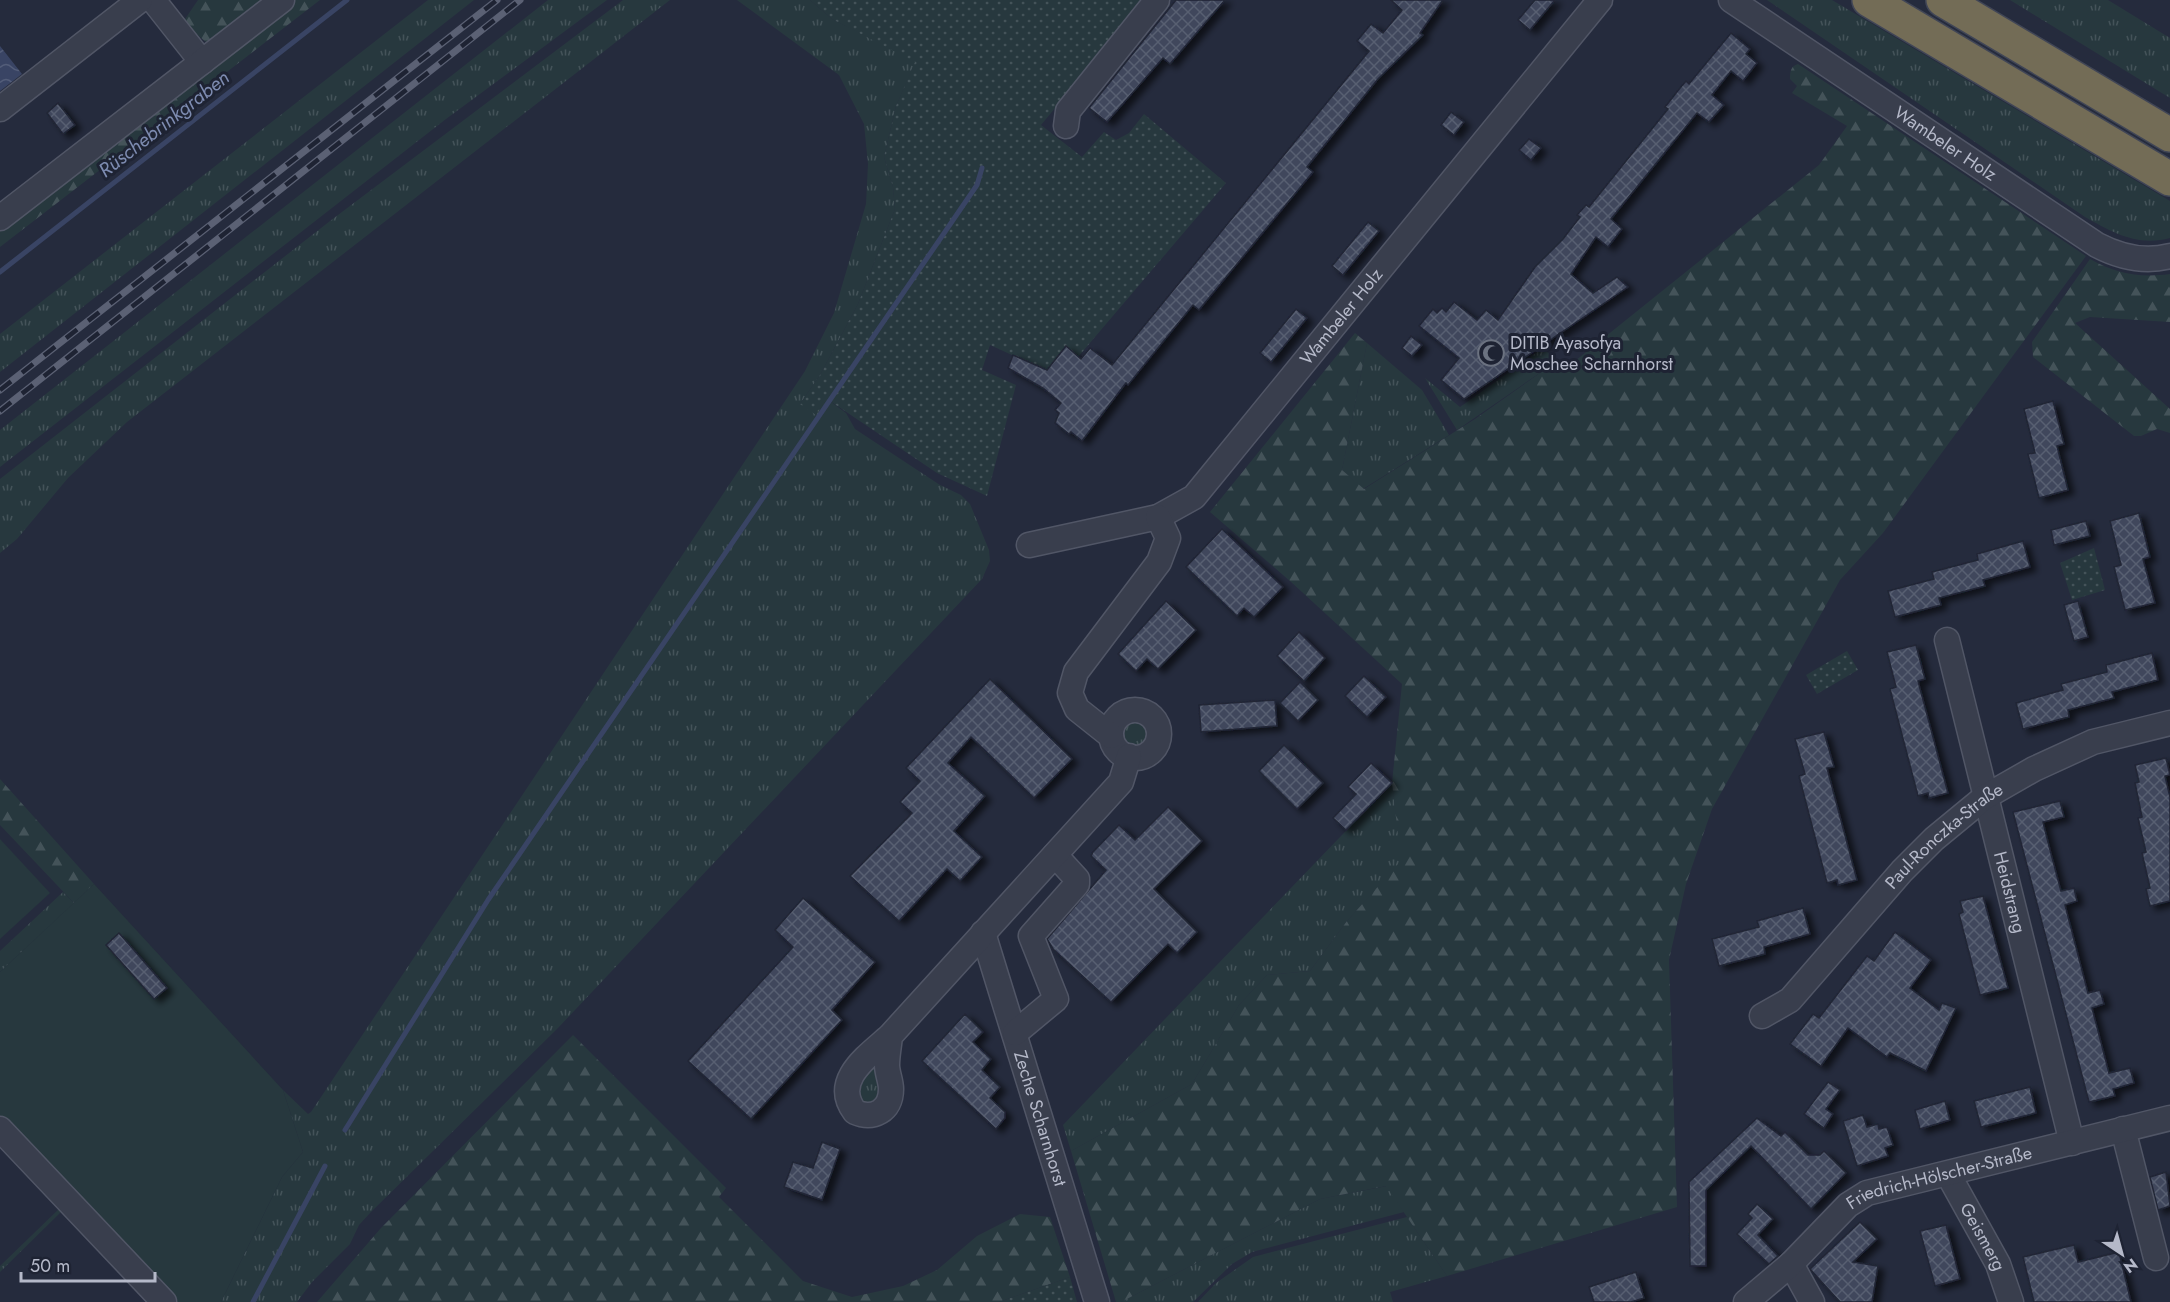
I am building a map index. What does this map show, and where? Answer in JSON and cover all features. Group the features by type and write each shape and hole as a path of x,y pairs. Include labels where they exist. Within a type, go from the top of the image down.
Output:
{"highway":[{"path":"1869,0 2170,179"},
{"path":"1943,0 2170,135"}],"street":[{"path":"0,109 140,0"},
{"path":"153,0 202,62"},
{"path":"0,218 282,0"},
{"path":"1066,126 1068,111 1157,0"},
{"name":"Wambeler Holz","path":"1029,544 1158,517 1194,497 1600,0"},
{"name":"Wambeler Holz","path":"1731,0 2097,245 2118,256 2156,260 2170,256"},
{"path":"1111,736 1116,720 1130,711 1146,713 1153,718 1158,727 1157,743 1145,755 1129,756 1115,747 1111,736 1077,709 1070,693 1076,672 1159,562 1168,538 1158,517"},
{"name":"Heidstrang","path":"1947,640 2072,1143"},
{"name":"Paul-Ronczka-Straße","path":"1762,1016 1790,1000 1902,871 1934,839 1985,798 2034,769 2093,742 2170,723"},
{"path":"890,1036 1121,782 1129,756"},
{"path":"1015,1033 1056,999 1031,936 1077,884 1077,879 1055,855"},
{"name":"Zeche Scharnhorst","path":"983,933 1097,1302"},
{"name":"Friedrich-Hölscher-Straße","path":"1746,1302 1791,1264 1848,1205 1867,1193 2170,1118"},
{"path":"0,1129 164,1302"},
{"path":"2124,1129 2156,1258"},
{"name":"Geismerg","path":"1948,1174 1998,1264 2011,1302"},
{"path":"1791,1264 1812,1302"}],"green space":[{"path":"198,0 320,0 0,247 0,218 216,51 183,22"},
{"path":"428,0 474,0 0,372 0,334"},
{"path":"548,0 607,0 446,119 0,467 0,430"},
{"path":"623,0 670,0 127,422 68,478 17,539 0,553 0,479 330,221"},
{"path":"737,0 810,0 832,19 916,61 896,106 884,157 893,187 895,209 858,304 820,375 800,404 827,399 846,413 855,429 940,485 961,495 970,504 989,550 990,561 982,579 558,1028 371,1212 359,1225 350,1244 312,1282 297,1302 221,1302 282,1177 303,1152 283,1090 308,1114 311,1112 805,371 834,313 866,204 868,164 864,124 839,75"},
{"path":"810,0 1145,0 1041,125 1082,157 1104,132 1116,140 1129,133 1144,114 1226,183 1078,357 1066,347 1047,371 990,345 982,370 1016,385 987,496 937,473 827,399 816,415 800,404 820,375 858,304 895,209 893,187 884,157 896,106 915,62 832,19"},
{"path":"1767,0 1832,0 2170,201 2170,238 2147,241 2136,239 2115,233 2085,217"},
{"path":"2010,0 2108,0 2170,38 2170,98"},
{"path":"1798,64 2086,256 1883,533 1840,580 1712,809 1686,884 1669,960 1677,1207 1447,1276 1386,1186 1320,1199 1121,1302 1116,1302 1071,1151 1192,1084 1239,1005 1267,975 1310,971 1347,921 1401,861 1392,783 1402,684 1290,581 1210,512 1355,333 1367,343 1342,470 1364,489 1475,419 1557,361 1565,369 1819,165 1847,126 1792,93 1797,86 1790,79 1791,71"},
{"path":"2090,259 2129,274 2170,274 2170,322 2090,317 2075,323 2170,409 2170,433 2157,429 2141,436 2134,436 2033,357 2032,342"},
{"path":"1367,343 1422,390 1449,435 1363,489 1342,470"},
{"path":"1543,348 1557,361 1457,430 1425,378 1460,407"},
{"path":"2094,548 2105,590 2072,600 2060,563"},
{"path":"1847,651 1858,670 1817,694 1806,675"},
{"path":"1131,718 1144,720 1149,729 1136,752 1125,744 1123,730"},
{"path":"0,779 94,884 74,903 0,825"},
{"path":"1392,783 1402,861 1347,921 1310,971 1267,975 1239,1005 1192,1084 1071,1151 1063,1125"},
{"path":"0,839 50,893 0,939"},
{"path":"94,884 283,1090 303,1152 282,1177 221,1302 171,1302 0,1119 0,972"},
{"path":"63,892 74,903 0,972 0,951"},
{"path":"573,1035 726,1188 719,1197 803,1281 852,1297 903,1286 937,1270 977,1236 1020,1214 1050,1217 1070,1277 999,1302 317,1302 381,1228"},
{"path":"875,1057 881,1095 872,1104 860,1103 856,1092"},
{"path":"1387,1186 1404,1212 1252,1252 1232,1264 1193,1302 1121,1302 1320,1199"},
{"path":"61,1207 63,1210 0,1272 0,1266"},
{"path":"1407,1217 1447,1276 1390,1292 1393,1302 1198,1302 1216,1283 1253,1257"},
{"path":"1070,1277 1077,1302 999,1302"}],"water":[{"path":"0,46 22,74 0,91"}],"building":[{"path":"1176,0 1225,0 1170,64 1163,58 1107,122 1089,108"},
{"path":"1391,0 1443,0 1420,33 1423,35 1378,79 1307,167 1313,172 1199,310 1193,305 1128,385 1126,383 1082,441 1071,432 1069,434 1055,423 1059,413 1055,410 1061,403 1043,388 1008,368 1013,355 1047,370 1066,346 1081,359 1090,348 1112,365 1369,51 1357,41 1371,24 1383,33 1402,10"},
{"path":"1535,0 1555,0 1530,30 1518,20"},
{"path":"1731,33 1750,49 1746,54 1757,63 1743,81 1731,71 1712,95 1724,105 1709,122 1697,113 1611,219 1622,229 1608,247 1596,237 1571,274 1593,293 1617,277 1628,287 1464,399 1441,380 1459,358 1419,326 1433,309 1437,313 1442,308 1446,312 1454,302 1477,320 1486,310 1498,320 1535,267 1563,239 1580,217 1577,215 1586,205 1589,207 1668,109 1665,107 1680,88 1686,81 1689,84"},
{"path":"58,103 75,125 63,134 47,113"},
{"path":"1451,112 1464,122 1454,135 1441,125"},
{"path":"1529,139 1541,148 1531,160 1519,150"},
{"path":"1368,222 1379,231 1343,275 1332,266"},
{"path":"1296,309 1307,318 1271,362 1260,353"},
{"path":"1411,336 1422,345 1412,356 1402,348"},
{"path":"2053,401 2064,444 2057,446 2068,490 2039,498 2028,454 2035,453 2024,409"},
{"path":"2139,513 2150,557 2143,559 2155,603 2125,610 2114,567 2121,565 2110,521"},
{"path":"2086,521 2090,536 2054,545 2051,530"},
{"path":"1222,529 1283,587 1254,617 1244,608 1237,616 1186,567"},
{"path":"2023,541 2030,567 1983,580 1985,586 1939,598 1941,605 1895,617 1888,591 1934,579 1932,572 1978,560 1977,554"},
{"path":"1166,601 1196,630 1158,669 1147,659 1136,671 1118,654"},
{"path":"2078,601 2088,637 2074,641 2064,605"},
{"path":"1299,632 1325,658 1304,681 1277,656"},
{"path":"1916,645 1925,679 1918,681 1948,793 1929,798 1928,793 1918,796 1890,689 1896,687 1887,652"},
{"path":"2152,653 2158,680 2112,692 2114,698 2068,710 2069,717 2023,729 2016,703 2063,690 2061,684 2107,672 2106,665"},
{"path":"1364,676 1386,697 1367,717 1345,696"},
{"path":"990,679 1072,759 1034,798 971,737 948,763 985,796 954,831 982,857 960,881 947,869 899,921 850,876 912,813 900,802 920,781 906,768"},
{"path":"1300,682 1318,700 1298,721 1280,703"},
{"path":"1275,700 1277,726 1201,732 1199,705"},
{"path":"1824,732 1834,767 1827,768 1857,880 1838,885 1837,880 1827,883 1799,776 1805,774 1795,739"},
{"path":"1284,745 1323,783 1297,809 1259,771"},
{"path":"2166,758 2170,775 2165,776 2170,797 2170,901 2150,906 2146,889 2150,888 2142,853 2146,852 2138,818 2142,817 2135,783 2139,782 2135,765"},
{"path":"1371,763 1392,783 1346,830 1333,818 1356,794 1348,787"},
{"path":"2060,801 2064,817 2043,822 2049,846 2061,891 2074,888 2077,901 2065,905 2088,993 2100,990 2104,1004 2092,1008 2109,1073 2130,1068 2134,1083 2113,1089 2115,1096 2089,1102 2013,812"},
{"path":"1168,807 1202,841 1154,889 1197,932 1177,953 1168,944 1111,1002 1053,949 1047,939 1106,870 1091,856 1093,852 1119,825 1135,840"},
{"path":"1983,896 2008,988 1980,995 1959,914 1963,912 1960,901"},
{"path":"803,898 875,962 832,1010 842,1020 751,1119 688,1061 793,947 775,930"},
{"path":"1803,908 1810,934 1764,947 1765,954 1719,966 1712,939 1759,927 1757,921"},
{"path":"1895,932 1931,960 1910,988 1939,1010 1942,1003 1956,1008 1926,1071 1890,1053 1887,1057 1848,1028 1821,1066 1790,1044 1813,1014 1819,1018 1867,956 1874,961"},
{"path":"119,933 167,988 154,999 106,945"},
{"path":"965,1014 983,1032 973,1042 991,1059 982,1070 1000,1087 990,1098 1005,1112 1005,1118 996,1129 922,1061"},
{"path":"1828,1082 1840,1090 1826,1109 1833,1114 1824,1128 1804,1114"},
{"path":"2030,1087 2036,1113 1981,1127 1974,1101"},
{"path":"1945,1101 1950,1120 1920,1129 1915,1110"},
{"path":"1863,1115 1867,1127 1878,1124 1879,1129 1887,1127 1893,1145 1885,1148 1888,1156 1857,1166 1843,1121"},
{"path":"1757,1118 1781,1136 1785,1132 1808,1155 1820,1155 1824,1151 1846,1173 1811,1209 1751,1146 1706,1190 1706,1266 1690,1266 1689,1182"},
{"path":"822,1142 840,1149 822,1200 784,1187 793,1162 813,1168"},
{"path":"2166,1172 2170,1206 2158,1210 2150,1177"},
{"path":"1757,1204 1773,1219 1758,1235 1778,1256 1769,1264 1737,1234 1752,1218 1748,1214"},
{"path":"1860,1222 1877,1239 1853,1262 1878,1266 1872,1302 1840,1302 1810,1269"},
{"path":"1946,1225 1960,1279 1935,1286 1920,1231"},
{"path":"2074,1245 2078,1262 2119,1252 2131,1302 2034,1302 2023,1257"},
{"path":"1636,1272 1644,1298 1631,1302 1594,1302 1589,1287"}],"waterway":[{"name":"Rüschebrinkgraben","path":"0,272 347,0"},
{"path":"345,1130 488,900 977,185 982,168"},
{"path":"253,1302 325,1166"}],"railway":[{"path":"0,390 497,0"},
{"path":"0,411 520,0"}],"place":[{"name":"DITIB Ayasofya Moschee Scharnhorst","path":"1491,353"}]}
